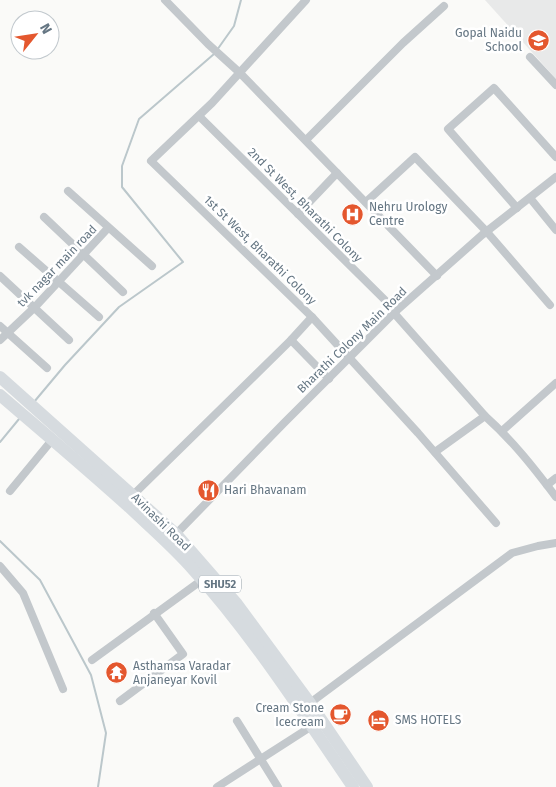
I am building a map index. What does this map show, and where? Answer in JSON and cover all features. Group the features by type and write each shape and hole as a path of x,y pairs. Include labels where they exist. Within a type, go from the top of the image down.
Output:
{"main road":[{"name":"Avinashi Road","path":"0,377 8,397 133,495 176,534 237,604 310,703 352,783"},
{"name":"Avinashi Road","path":"34,416 52,440 86,468 167,542 202,580 252,642 352,783 366,787"}],"street":[{"path":"165,0 208,44 240,73 437,276"},
{"path":"199,116 306,0"},
{"path":"306,140 403,43 444,6"},
{"path":"530,57 556,85"},
{"path":"517,208 448,129 494,88 556,157"},
{"name":"1st St West, Bharathi Colony","path":"199,116 151,161 312,317 435,452 496,523"},
{"name":"2nd St West, Bharathi Colony","path":"199,116 395,312 485,416 526,457 556,497"},
{"path":"366,202 415,157 487,232 550,305"},
{"path":"298,214 337,172"},
{"name":"Bharathi Colony Main Road","path":"176,534 395,312 487,232 556,177"},
{"path":"68,191 152,266"},
{"path":"530,198 556,230"},
{"path":"44,217 123,292"},
{"name":"tvk nagar main road","path":"0,340 6,332 35,307 108,228"},
{"path":"19,247 99,317"},
{"path":"0,276 69,340"},
{"path":"133,495 291,340 312,317"},
{"path":"0,326 47,368"},
{"path":"291,340 328,379"},
{"path":"502,431 556,383"},
{"path":"435,452 485,416"},
{"path":"10,491 52,440"},
{"path":"547,485 556,478"},
{"path":"310,703 512,553 556,543"},
{"path":"0,566 23,593 63,689"},
{"path":"92,660 154,613 202,580"},
{"path":"120,700 183,654 154,613"},
{"path":"237,721 278,787"},
{"path":"217,787 312,726"}],"shaded area":[{"name":"Gopal Naidu School","path":"485,0 556,0 556,79"}],"waterway":[{"path":"217,50 234,26 241,0"},
{"path":"34,402 65,365 119,307 183,262 122,187 122,166 139,119 214,54"},
{"path":"0,442 19,419"},
{"path":"0,541 40,580 91,675 106,733 98,787"}],"place":[{"name":"Gopal Naidu School","path":"538,40"},
{"name":"Nehru Urology Centre","path":"353,214"},
{"name":"Hari Bhavanam","path":"208,490"},
{"name":"Asthamsa Varadar Anjaneyar Kovil","path":"117,673"},
{"name":"Cream Stone Icecream","path":"340,715"},
{"name":"SMS HOTELS","path":"379,720"}]}
